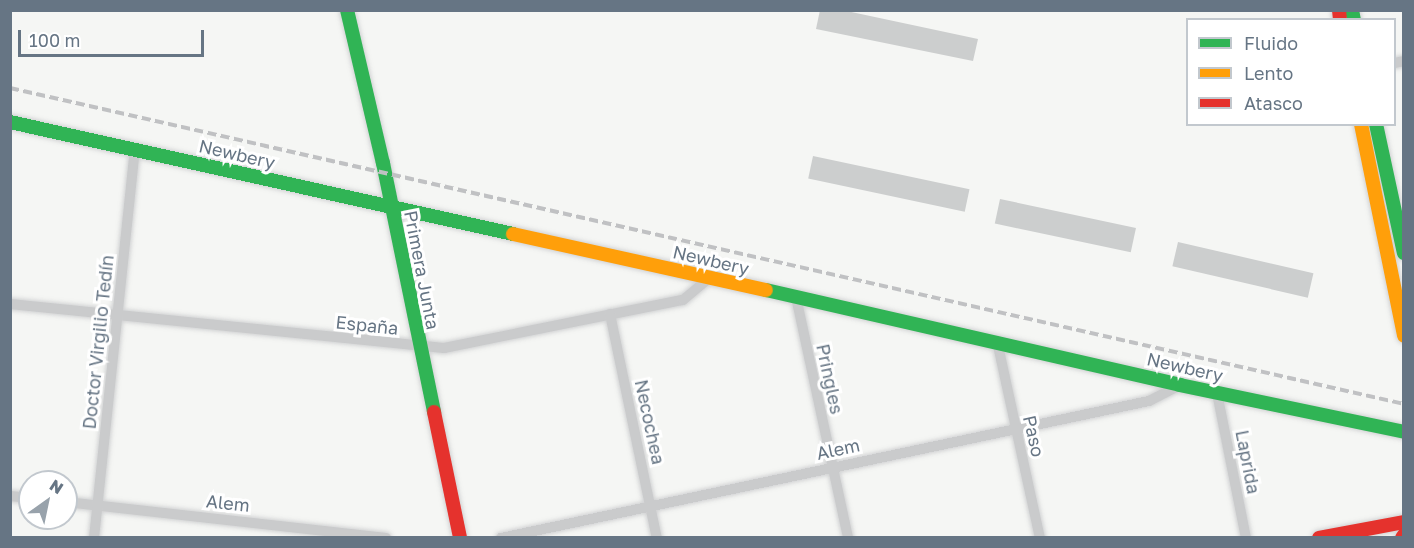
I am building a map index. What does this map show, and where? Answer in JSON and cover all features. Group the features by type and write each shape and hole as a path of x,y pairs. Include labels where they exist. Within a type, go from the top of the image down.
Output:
{"street":[{"name":"Primera Junta","path":"348,10 383,163 419,347 460,537"},
{"name":"Newbery","path":"10,122 997,341 1180,385 1404,432"},
{"path":"1361,126 1399,286 1404,336"},
{"path":"1376,126 1404,253"},
{"name":"Doctor Virgilio Tedín","path":"94,537 135,150"},
{"name":"España","path":"10,304 444,348 683,300 709,278"},
{"name":"Pringles","path":"796,297 848,537"},
{"name":"Necochea","path":"610,314 657,537"},
{"name":"Paso","path":"997,341 1040,537"},
{"name":"Alem","path":"501,537 1149,401 1180,385"},
{"name":"Laprida","path":"1217,393 1246,537"},
{"name":"Alem","path":"78,504 386,537"},
{"path":"1319,537 1404,522"}],"building":[{"path":"820,10 842,10 978,39 973,61 816,29"},
{"path":"813,156 970,189 965,212 808,178"},
{"path":"1000,199 1136,228 1131,252 995,223"},
{"path":"1178,242 1313,273 1308,298 1172,266"}],"railway":[{"path":"10,88 1404,404"}],"traffic: fast":[{"path":"347,10 383,163 434,412"},
{"path":"1352,10 1354,18"},
{"path":"10,122 513,234"},
{"path":"1376,126 1404,253"},
{"path":"766,290 1180,385 1404,432"}],"traffic: slow":[{"path":"1361,126 1404,336"},
{"path":"513,234 766,290"}],"traffic: jam":[{"path":"1339,10 1340,18"},
{"path":"434,412 460,538"},
{"path":"1319,538 1404,522"}]}
